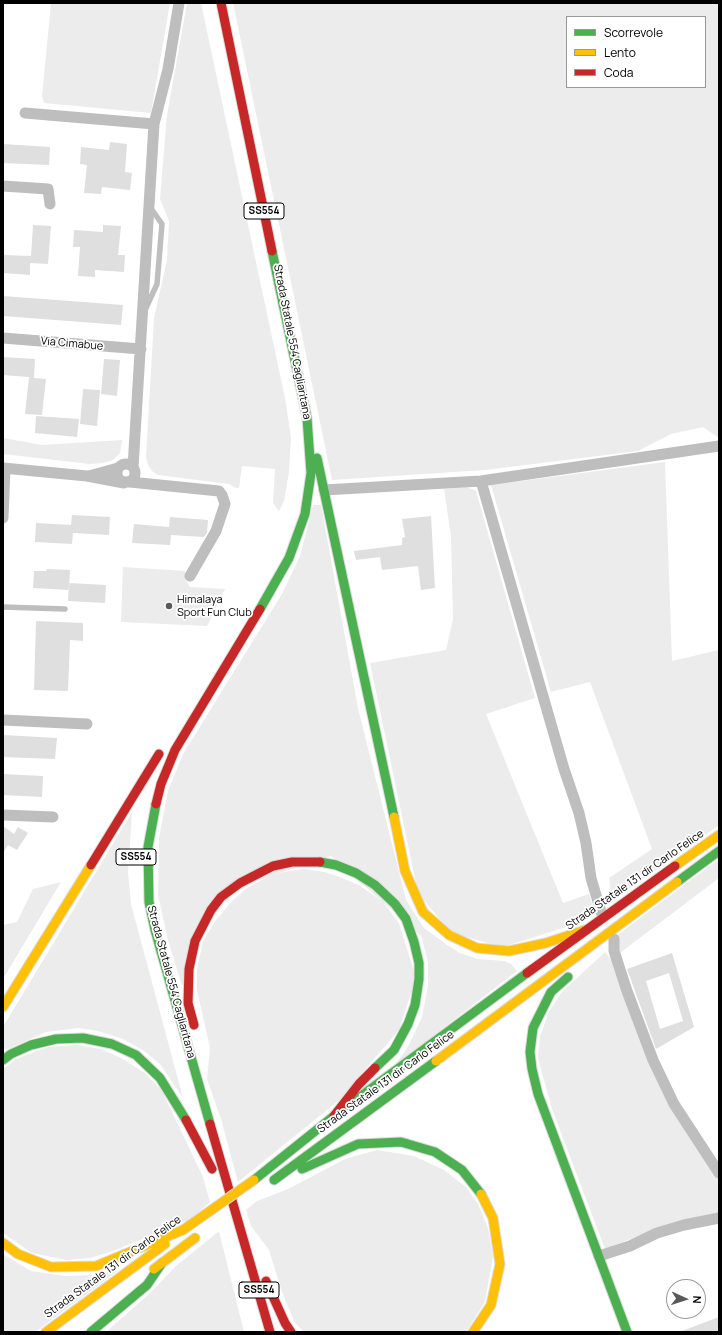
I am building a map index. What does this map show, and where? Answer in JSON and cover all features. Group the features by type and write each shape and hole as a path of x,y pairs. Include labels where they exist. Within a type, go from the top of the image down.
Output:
{"highway":[{"name":"Strada Statale 554 Cagliaritana","path":"196,1074 149,902 148,848 152,818 161,784 175,750 273,588 288,558 305,514 310,479 307,418 221,3"},
{"path":"307,418 324,490 404,871 423,912 449,935 477,948 509,951 546,943 585,930"},
{"path":"3,1007 161,751 146,792"},
{"name":"Strada Statale 131 dir Carlo Felice","path":"46,1332 183,1230 254,1180 334,1116 585,930 719,835"},
{"name":"Strada Statale 131 dir Carlo Felice","path":"473,1332 492,1305 500,1264 493,1218 480,1192 462,1170 435,1152 401,1142 358,1144 265,1187 578,957 719,851"},
{"path":"196,1032 188,1003 189,969 195,941 203,924 221,897 240,882 255,874 273,866 292,862 315,861 336,865 356,873 375,885 395,904 406,919 419,963 419,980 415,1004 408,1024 394,1050 359,1084 334,1116"},
{"path":"578,957 567,979 551,992 540,1011 533,1028 530,1052 532,1068 538,1094 627,1332"},
{"path":"3,1060 11,1054 31,1045 56,1039 83,1038 112,1044 136,1055 160,1078 176,1103 213,1172 199,1124"},
{"path":"196,1074 199,1053"},
{"name":"SS554","path":"196,1074 270,1332"},
{"path":"218,1191 225,1214 246,1200"},
{"path":"3,1243 18,1254 51,1267 96,1266 153,1241 183,1230"},
{"path":"138,1280 198,1236"},
{"path":"247,1249 257,1254 262,1271 285,1323 291,1332"},
{"path":"90,1332 147,1284 162,1262"}],"street":[{"path":"127,482 118,476 127,468 135,431 154,124 168,69 179,3"},
{"path":"25,113 154,124"},
{"path":"3,186 48,189 50,204"},
{"name":"Via Cimabue","path":"3,338 140,349"},
{"path":"324,490 481,481 719,446"},
{"path":"3,518 4,468 218,491 222,495 225,504 216,531 190,576"},
{"path":"127,468 134,478 127,482"},
{"path":"87,476 127,468 156,484"},
{"path":"481,481 564,769 579,813 591,878 601,912"},
{"path":"3,720 87,724"},
{"path":"3,815 53,818"},
{"path":"614,939 614,951 627,991 653,1060 674,1104 719,1173"},
{"path":"598,1256 630,1246 657,1233 684,1225 719,1218"}],"lane":[{"path":"3,607 65,610"}],"shaded area":[{"path":"51,3 170,3 151,113 44,103 42,96"},
{"path":"187,3 201,3 286,403 291,438 289,472 284,501 279,511 273,503 275,469 242,466 239,488 236,488 229,484 158,475 153,472 148,465 146,457 154,318 167,260 169,221 160,199 167,115"},
{"path":"233,3 719,3 719,438 703,427 671,434 638,451 485,470 332,480"},
{"path":"3,438 42,445 122,440 120,453 113,460 103,463 90,464 3,454"},
{"path":"665,462 672,661 719,650 719,825 612,901 609,878 652,849 590,682 551,692 491,485"},
{"path":"467,487 476,491 535,698 486,714 563,903 589,894 595,914 579,923 503,947 451,933 418,893 370,663 446,650 453,619 451,536 444,489"},
{"path":"313,505 321,505 358,708 406,900 424,928 447,945 460,953 478,959 504,961 511,964 517,971 395,1065 409,1045 422,1017 428,986 428,962 421,936 331,856 219,893 182,986 168,940 158,895 159,838 168,791 183,754 282,594 300,556"},
{"name":"Himalaya Sport Fun Club","path":"123,567 185,571 185,579 190,587 225,589 207,626 121,622"},
{"path":"132,812 128,872 131,904 183,1098 160,1064 144,1051 123,1039 98,1031 78,1028 46,1032 3,1051 3,1027"},
{"path":"719,859 719,878 620,953 616,936"},
{"path":"304,869 325,872 359,885 383,902 399,923 416,978 399,1030 338,1101 238,1182 221,1119 207,1079 210,1048 197,990 197,969 203,941 216,920 232,901 247,888 267,877 284,872"},
{"path":"61,882 3,979 3,925 17,922 33,889"},
{"path":"605,952 612,961 650,1065 719,1180 719,1216 661,1227 605,1249 552,1109 538,1058 540,1036 549,1012 561,993"},
{"path":"77,1045 101,1049 123,1059 145,1073 162,1091 203,1177 210,1202 191,1219 113,1251 90,1258 67,1260 32,1253 3,1233 3,1069 16,1059 48,1047"},
{"path":"377,1150 414,1156 444,1170 466,1187 478,1204 488,1228 493,1256 485,1302 466,1332 304,1332 295,1323 282,1292 269,1250 251,1226 246,1210 257,1201 288,1189 345,1159"},
{"path":"219,1231 244,1332 106,1332 150,1293 176,1266"},
{"path":"3,1254 31,1271 65,1276 94,1275 119,1270 35,1332 3,1332"}],"building":[{"path":"110,142 127,144 125,172 132,173 130,190 102,187 101,194 84,193 87,165 80,164 81,147 109,150"},
{"path":"3,144 50,147 49,165 3,163"},
{"path":"33,225 51,226 48,264 30,263 30,275 3,273 3,255 31,256"},
{"path":"103,225 121,226 118,255 125,255 124,272 95,270 95,277 78,276 80,247 73,247 74,230 103,232"},
{"path":"3,296 123,305 121,325 3,316"},
{"path":"3,357 35,359 34,378 46,379 42,415 25,414 29,377 3,375"},
{"path":"104,359 120,360 117,396 101,394"},
{"path":"83,389 100,390 97,426 80,424"},
{"path":"36,416 79,419 77,437 35,433"},
{"path":"72,515 110,517 109,535 73,533 72,544 35,542 36,523 71,525"},
{"path":"431,516 435,588 421,590 418,566 382,570 380,557 356,560 354,551 402,545 402,538 405,537 402,519"},
{"path":"170,517 208,520 207,533 204,537 171,535 170,545 132,543 134,524 169,527"},
{"path":"47,569 70,570 69,590 33,588 34,571 46,571"},
{"path":"69,583 106,585 105,603 68,601"},
{"path":"36,621 83,623 83,641 70,640 68,691 34,690"},
{"path":"3,735 57,738 55,759 3,757"},
{"path":"3,774 43,776 42,797 3,795"},
{"path":"3,826 14,834 18,827 28,833 17,850 8,845 3,853"},
{"path":"672,953 694,1027 656,1049 627,969","holes":["669,973 683,1021 660,1029 646,981"]},
{"path":"719,1317 719,1332 682,1332 682,1331"}],"traffic: fast":[{"path":"260,609 289,558 305,514 311,473 307,418 272,251"},
{"path":"317,458 394,817"},
{"path":"156,804 148,847 149,902 155,930 210,1124"},
{"path":"677,882 719,851"},
{"path":"320,862 336,865 356,873 375,885 395,904 406,919 414,942 419,963 419,979 415,1005 408,1024 394,1050 375,1068"},
{"path":"254,1180 334,1116 527,973"},
{"path":"568,977 551,992 533,1028 530,1052 532,1069 538,1094 627,1332"},
{"path":"3,1060 11,1054 31,1045 56,1039 83,1038 112,1044 136,1055 160,1078 186,1120"},
{"path":"274,1180 436,1061"},
{"path":"302,1169 358,1144 401,1142 435,1152 462,1170 481,1194"},
{"path":"91,1332 147,1285 162,1263"}],"traffic: slow":[{"path":"394,817 405,871 423,912 449,935 477,948 509,951 546,943 585,930"},
{"path":"675,866 719,835"},
{"path":"3,1007 91,865"},
{"path":"436,1061 677,882"},
{"path":"183,1230 254,1180"},
{"path":"473,1332 491,1305 500,1264 493,1218 481,1194"},
{"path":"3,1243 18,1254 51,1267 96,1266 183,1230"},
{"path":"154,1269 195,1238"},
{"path":"46,1332 165,1244"}],"traffic: jam":[{"path":"221,3 272,251"},
{"path":"156,804 161,784 175,750 260,609"},
{"path":"91,865 159,754"},
{"path":"194,1025 188,1003 189,969 195,941 211,910 221,897 240,883 273,866 292,862 320,862"},
{"path":"527,973 675,866"},
{"path":"334,1116 359,1084 375,1068"},
{"path":"186,1120 212,1169"},
{"path":"210,1124 270,1332"},
{"path":"266,1281 285,1323 291,1332"}],"place":[{"name":"Himalaya Sport Fun Club","path":"169,606"}]}
